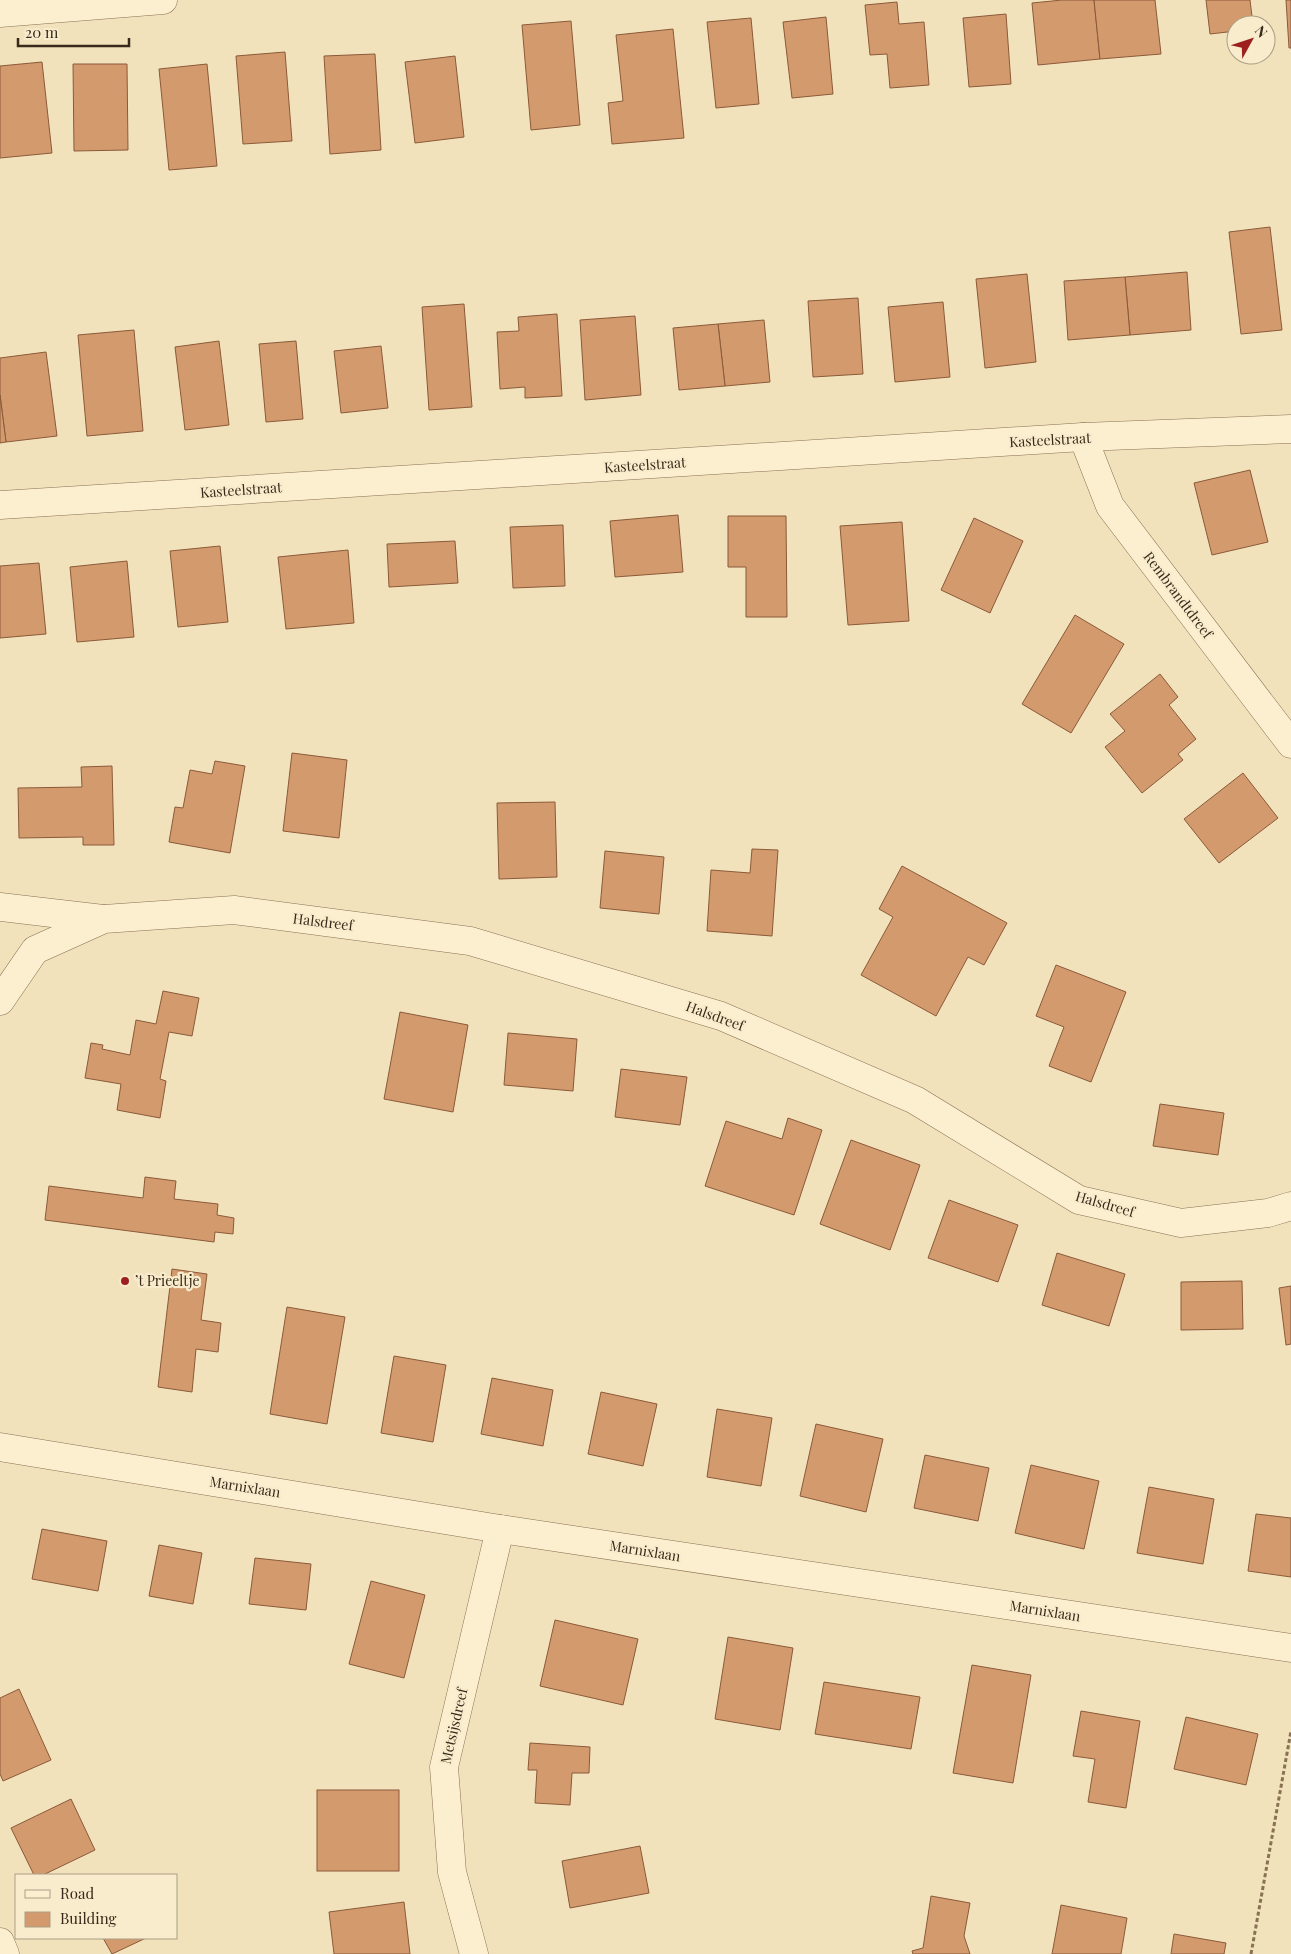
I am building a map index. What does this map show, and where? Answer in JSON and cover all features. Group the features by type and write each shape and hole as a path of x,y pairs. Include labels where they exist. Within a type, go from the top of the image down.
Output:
{"street":[{"path":"0,13 163,0"},
{"name":"Kasteelstraat","path":"0,505 1083,438 1291,428"},
{"name":"Rembrandtdreef","path":"1083,438 1110,506 1291,744"},
{"name":"Halsdreef","path":"0,908 104,919 234,910 470,941 722,1016 915,1100 1079,1200 1181,1223 1268,1213 1291,1206"},
{"name":"Halsdreef","path":"0,1001 35,950 104,919"},
{"name":"Marnixlaan","path":"0,1447 500,1530 1291,1648"},
{"name":"Metsijsdreef","path":"474,1954 452,1872 444,1766 500,1530"},
{"path":"0,1942 5,1954"}],"path":[{"path":"1251,1954 1291,1732"}],"building":[{"path":"1062,0 1094,0 1100,59 1038,65 1032,3"},
{"path":"1094,0 1155,0 1161,54 1100,59"},
{"path":"1206,0 1250,0 1252,15 1226,15 1226,32 1210,34"},
{"path":"1286,0 1291,0 1291,48 1289,48"},
{"path":"897,2 899,24 924,22 929,85 890,88 887,54 870,55 865,5"},
{"path":"1006,14 1011,84 969,87 963,18"},
{"path":"826,17 833,94 792,98 783,22"},
{"path":"751,18 759,104 716,108 707,22"},
{"path":"571,21 580,125 531,130 522,25"},
{"path":"673,29 684,138 612,144 608,103 623,101 616,35"},
{"path":"285,52 292,141 243,144 236,56"},
{"path":"375,54 381,150 330,154 324,56"},
{"path":"455,56 464,137 415,143 405,62"},
{"path":"42,62 52,153 0,158 0,66"},
{"path":"73,64 127,64 128,150 74,151"},
{"path":"207,64 217,166 169,170 159,69"},
{"path":"1270,227 1282,330 1241,334 1229,232"},
{"path":"1187,272 1191,330 1130,335 1125,277"},
{"path":"1027,274 1036,362 985,368 976,279"},
{"path":"1125,277 1130,335 1068,340 1064,281"},
{"path":"858,298 863,374 813,377 808,301"},
{"path":"943,302 950,377 895,382 888,307"},
{"path":"464,304 472,407 429,410 422,307"},
{"path":"557,314 562,396 525,398 525,387 500,389 497,332 519,331 518,317"},
{"path":"635,316 641,395 585,400 580,320"},
{"path":"764,320 770,382 725,386 718,324"},
{"path":"718,324 725,386 679,390 673,328"},
{"path":"134,330 143,431 87,436 78,335"},
{"path":"219,341 229,425 185,430 175,347"},
{"path":"296,341 303,419 266,422 259,344"},
{"path":"381,346 388,408 341,413 334,351"},
{"path":"46,352 57,436 6,442 0,395 0,358"},
{"path":"0,395 6,442 0,443"},
{"path":"1250,470 1268,542 1212,555 1194,483"},
{"path":"678,515 683,572 615,577 610,521"},
{"path":"728,516 786,516 787,617 746,617 746,567 728,567"},
{"path":"974,518 1023,541 990,613 941,590"},
{"path":"902,522 909,621 848,625 840,526"},
{"path":"563,525 565,586 513,588 510,527"},
{"path":"455,541 458,583 389,587 387,544"},
{"path":"220,546 228,622 178,627 170,551"},
{"path":"348,550 354,623 286,629 278,557"},
{"path":"127,561 134,637 77,642 70,567"},
{"path":"39,563 46,634 0,638 0,566"},
{"path":"1075,615 1124,644 1071,733 1022,704"},
{"path":"1160,674 1178,697 1169,705 1196,739 1178,754 1183,760 1142,793 1105,747 1125,731 1110,714"},
{"path":"292,753 347,760 339,838 283,831"},
{"path":"215,761 245,766 230,853 169,842 175,807 183,808 190,770 212,774"},
{"path":"112,766 114,845 83,845 83,837 19,838 18,788 82,787 81,767"},
{"path":"1243,773 1278,818 1219,863 1184,819"},
{"path":"555,802 557,877 499,879 497,803"},
{"path":"752,849 778,850 772,936 707,931 711,870 750,873"},
{"path":"605,851 664,857 659,914 600,908"},
{"path":"902,866 1007,923 984,965 968,957 936,1016 861,975 893,917 879,909"},
{"path":"1056,965 1126,992 1091,1082 1049,1066 1064,1027 1036,1016"},
{"path":"163,991 199,998 192,1036 169,1032 160,1079 166,1081 160,1118 117,1110 121,1084 85,1078 91,1043 103,1045 102,1049 130,1055 136,1020 156,1024"},
{"path":"400,1012 468,1025 453,1112 384,1099"},
{"path":"508,1033 577,1039 573,1091 504,1085"},
{"path":"621,1069 687,1077 680,1125 615,1117"},
{"path":"1160,1104 1224,1113 1218,1155 1153,1146"},
{"path":"788,1118 822,1130 794,1215 705,1186 726,1121 782,1139"},
{"path":"851,1140 920,1165 890,1250 820,1224"},
{"path":"145,1177 176,1181 174,1199 218,1204 217,1215 234,1218 233,1234 215,1232 214,1242 45,1220 49,1186 143,1198"},
{"path":"949,1200 1018,1225 998,1282 928,1258"},
{"path":"1057,1253 1125,1274 1109,1326 1042,1305"},
{"path":"172,1269 207,1274 201,1320 221,1323 218,1352 196,1349 192,1392 158,1387"},
{"path":"1242,1281 1243,1329 1181,1330 1181,1282"},
{"path":"1291,1286 1291,1344 1286,1345 1279,1288"},
{"path":"287,1307 345,1317 327,1424 270,1414"},
{"path":"394,1356 446,1365 433,1442 381,1433"},
{"path":"492,1378 553,1390 543,1446 481,1434"},
{"path":"601,1392 657,1404 643,1466 588,1454"},
{"path":"717,1409 772,1418 761,1486 707,1477"},
{"path":"816,1424 883,1439 866,1512 800,1496"},
{"path":"925,1455 989,1468 978,1521 914,1508"},
{"path":"1031,1465 1099,1481 1084,1549 1015,1533"},
{"path":"1149,1487 1214,1499 1203,1564 1137,1553"},
{"path":"1256,1514 1291,1518 1291,1577 1248,1571"},
{"path":"42,1529 107,1541 98,1591 32,1579"},
{"path":"159,1545 202,1553 193,1604 149,1596"},
{"path":"255,1558 311,1564 306,1610 249,1604"},
{"path":"371,1581 425,1595 404,1678 349,1664"},
{"path":"555,1620 638,1639 623,1705 540,1686"},
{"path":"728,1637 793,1648 780,1730 715,1719"},
{"path":"972,1665 1031,1675 1013,1783 953,1773"},
{"path":"824,1682 920,1697 911,1749 815,1734"},
{"path":"19,1689 51,1760 3,1781 0,1774 0,1698"},
{"path":"1081,1711 1140,1721 1126,1808 1088,1802 1095,1759 1073,1756"},
{"path":"1186,1717 1258,1734 1246,1785 1174,1769"},
{"path":"530,1743 590,1747 589,1773 572,1773 570,1805 535,1803 537,1770 528,1770"},
{"path":"317,1790 399,1790 399,1871 317,1871"},
{"path":"71,1799 95,1850 45,1874 34,1874 11,1828"},
{"path":"640,1846 649,1893 570,1908 562,1861"},
{"path":"931,1896 970,1903 964,1936 970,1954 913,1954 912,1951 923,1948"},
{"path":"404,1902 410,1954 334,1954 329,1912"},
{"path":"1061,1905 1127,1918 1121,1954 1052,1954"},
{"path":"1174,1934 1226,1943 1224,1954 1171,1954"},
{"path":"104,1939 144,1939 112,1954"}],"place":[{"name":"’t Prieeltje","path":"125,1281"}]}
